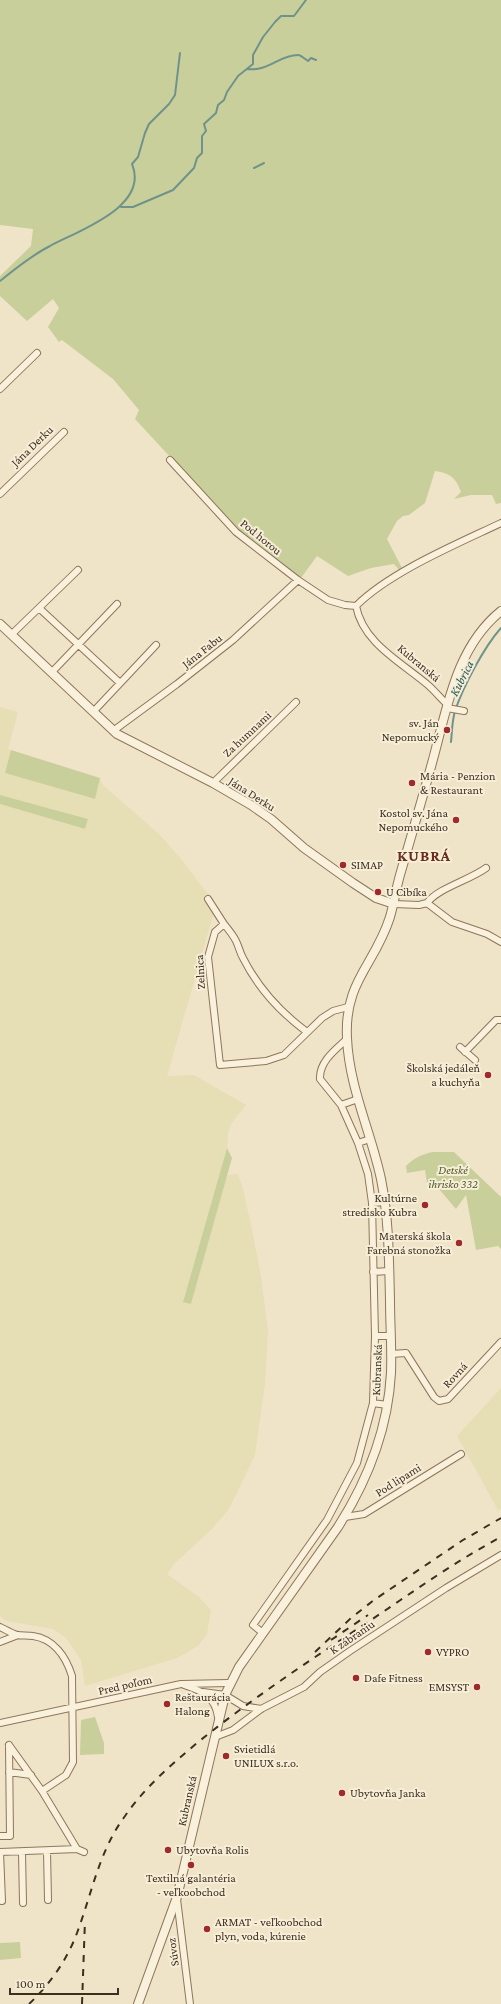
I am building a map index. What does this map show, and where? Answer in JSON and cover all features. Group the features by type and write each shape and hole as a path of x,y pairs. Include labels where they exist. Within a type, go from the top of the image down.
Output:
{"street":[{"path":"0,389 37,353"},
{"name":"Jána Derku","path":"0,494 64,432"},
{"name":"Pod horou","path":"170,460 236,532 298,580 328,600 345,605 356,606"},
{"path":"356,606 383,584 413,567 501,523"},
{"path":"12,634 78,570"},
{"name":"Jána Fabu","path":"113,731 177,684 233,640 298,580"},
{"path":"52,672 117,604"},
{"name":"Kubranská","path":"138,2004 177,1897 225,1695 229,1684 239,1667 345,1517 370,1468 387,1405 391,1354 389,1271 385,1202 380,1173 358,1099 348,1056 348,1007 355,986 386,928 449,707 430,686 380,647 368,634 358,618 356,606"},
{"path":"39,608 120,683"},
{"path":"461,711 449,707 466,654 476,638 501,611"},
{"name":"Jána Derku","path":"0,624 113,731 135,745 213,783 271,819 304,848 376,898 394,904"},
{"path":"93,712 156,645"},
{"name":"Za humnami","path":"213,783 296,702"},
{"path":"394,904 419,905 427,903 430,898 445,889 467,880 486,868"},
{"path":"208,899 236,940 242,958 272,1001 287,1017 307,1032"},
{"path":"427,903 452,922 487,934 501,942"},
{"name":"Zelnica","path":"224,924 215,932 208,956 220,1065 266,1061 284,1054 307,1032 333,1011 348,1007"},
{"path":"466,1052 496,1020 501,1020"},
{"name":"Kubranská","path":"263,1633 253,1625 327,1520 357,1463 373,1403 374,1336 372,1203 368,1174 358,1143 341,1105 321,1083 320,1075 328,1058 347,1039"},
{"path":"460,1047 475,1060"},
{"path":"341,1105 358,1099"},
{"path":"358,1143 370,1139"},
{"path":"372,1203 385,1202"},
{"path":"373,1272 389,1271"},
{"name":"Kubranská","path":"374,1336 390,1336"},
{"name":"Rovná","path":"391,1354 406,1354 434,1397 439,1401 448,1399 501,1342"},
{"name":"Kubranská","path":"373,1403 387,1405"},
{"name":"Pod lipami","path":"345,1517 364,1514 461,1454"},
{"path":"357,1463 370,1468"},
{"path":"327,1520 338,1527"},
{"name":"K zábraniu","path":"215,1737 233,1730 261,1709 304,1687 320,1672 350,1651 446,1588 501,1555"},
{"path":"289,1575 299,1582"},
{"path":"0,1627 18,1635 34,1636 44,1639 62,1653 69,1664 72,1676 74,1708 74,1753 71,1768 60,1781 42,1791"},
{"path":"0,1642 18,1635"},
{"path":"181,1684 203,1692 225,1695 243,1706 261,1709"},
{"name":"Pred poľom","path":"0,1723 181,1684 229,1684"},
{"path":"203,1692 215,1704 219,1721"},
{"path":"0,1836 10,1836 9,1745 42,1791 77,1849"},
{"path":"9,1772 31,1775"},
{"path":"2,1900 0,1852 77,1849 84,1852"},
{"path":"47,1851 48,1900"},
{"path":"22,1852 23,1903"},
{"name":"Súvoz","path":"177,1897 190,2004"}],"shaded area":[{"path":"0,707 18,712 8,749 11,750 5,773 94,799 100,778 103,785 160,835 182,860 210,897 214,912 167,1076 194,1075 246,1105 231,1124 228,1134 227,1148 183,1301 191,1304 227,1175 238,1174 243,1189 261,1276 268,1331 265,1384 255,1455 229,1509 211,1530 175,1563 167,1574 199,1597 211,1610 207,1634 198,1646 177,1658 85,1686 81,1660 66,1638 53,1629 6,1621 0,1616 0,804 85,829 88,819 0,795"},
{"path":"501,1388 501,1509 496,1512 498,1510 457,1436"}],"green space":[{"path":"0,0 501,0 501,503 496,504 492,495 471,495 454,499 461,492 455,480 445,473 435,471 425,503 409,515 403,516 397,521 387,539 402,568 399,570 394,564 371,568 348,576 317,556 301,578 243,535 232,524 135,419 139,410 113,379 62,340 59,342 48,327 59,308 53,299 27,321 0,296 0,276 31,246 33,229 0,225"},
{"path":"11,750 100,778 95,799 5,773"},
{"path":"0,795 88,819 85,829 0,804"},
{"path":"227,1148 232,1158 191,1304 183,1302"},
{"name":"Detské ihrisko 332","path":"433,1152 454,1152 501,1197 501,1249 498,1246 476,1250 466,1195 456,1209 433,1182 427,1183 425,1170 407,1173 406,1166 412,1161 422,1155"},
{"path":"95,1717 104,1743 104,1754 80,1755 81,1720"},
{"path":"20,1942 21,1958 0,1960 0,1943"}],"waterway":[{"path":"121,207 133,207 173,190 194,168 197,158 202,153 202,136 206,131 204,124 216,113 218,105 224,100 227,92 238,76 253,64 253,55 263,37 275,22 281,16 294,16 306,0"},
{"path":"0,281 24,262 50,246 108,216 121,205 131,193 135,179 132,164 138,157 149,124 169,104 175,95 180,53"},
{"path":"247,69 261,68 291,56 299,55 308,61 311,58 316,60"},
{"path":"254,168 264,163"},
{"name":"Kubrica","path":"451,742 454,715 463,691 481,656 501,628"}],"railway":[{"path":"315,1652 351,1618 374,1600 463,1540 501,1518"},
{"path":"29,2004 51,1980 73,1943 102,1858 116,1829 133,1805 158,1777 197,1743 277,1683 447,1569 501,1537"},
{"path":"331,1640 368,1615"},
{"path":"82,2004 85,1920"}],"place":[{"name":"sv. Ján Nepomucký","path":"447,730"},
{"name":"Mária - Penzion & Restaurant","path":"412,783"},
{"name":"Kostol sv. Jána Nepomuckého","path":"456,820"},
{"name":"SIMAP","path":"343,865"},
{"name":"U Cibíka","path":"378,892"},
{"name":"Školská jedáleň a kuchyňa","path":"488,1075"},
{"name":"Kultúrne stredisko Kubra","path":"425,1205"},
{"name":"Materská škola Farebná stonožka","path":"459,1243"},
{"name":"VYPRO","path":"428,1652"},
{"name":"Dafe Fitness","path":"356,1678"},
{"name":"EMSYST","path":"477,1687"},
{"name":"Reštaurácia Halong","path":"167,1704"},
{"name":"Svietidlá UNILUX s.r.o.","path":"226,1756"},
{"name":"Ubytovňa Janka","path":"342,1793"},
{"name":"Ubytovňa Rolis","path":"168,1850"},
{"name":"Textilná galantéria - veľkoobchod","path":"191,1865"},
{"name":"ARMAT - veľkoobchod plyn, voda, kúrenie","path":"207,1929"}],"district":[{"name":"KUBRÁ","path":"424,855"}]}
